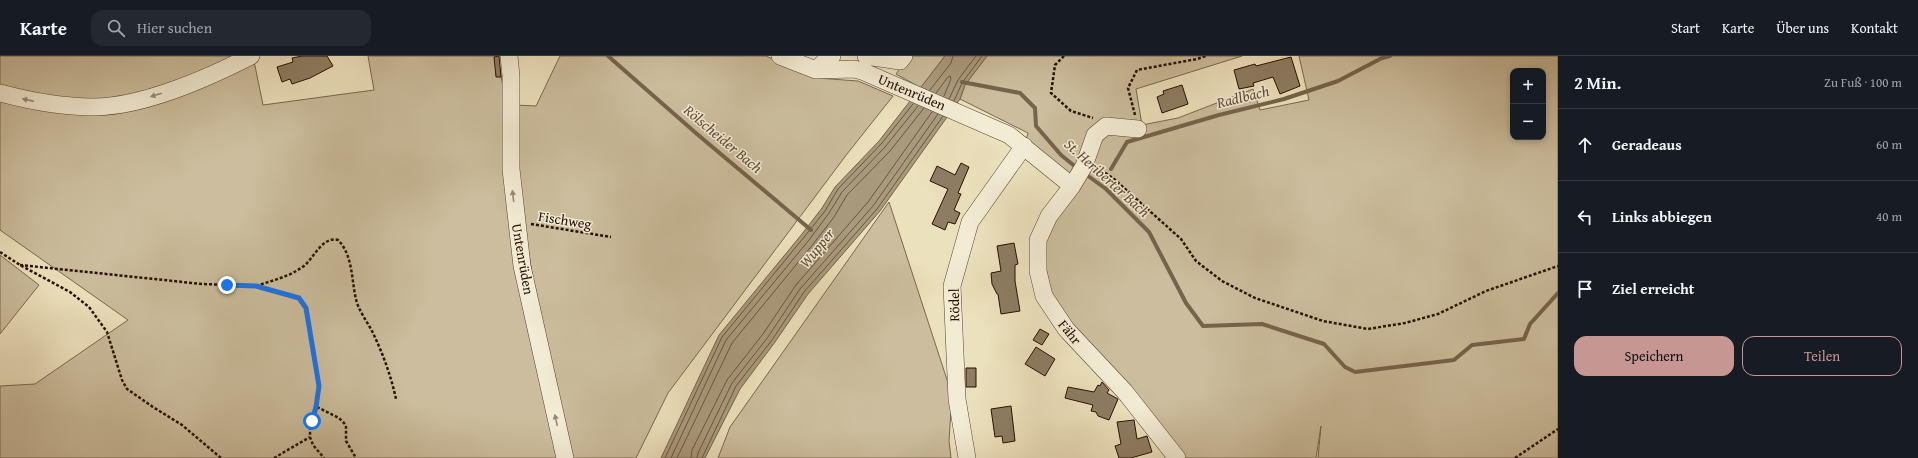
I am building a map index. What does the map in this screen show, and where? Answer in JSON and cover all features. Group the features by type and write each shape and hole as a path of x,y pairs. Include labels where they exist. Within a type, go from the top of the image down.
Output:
{"street":[{"path":"0,93 52,104 94,107 146,99 193,82 251,56"},
{"name":"Untenrüden","path":"509,56 511,76 511,169 522,266 565,458"},
{"name":"Untenrüden","path":"780,56 816,70 854,69 874,76 983,122 1009,135 1024,146"},
{"path":"816,70 828,57 832,56"},
{"name":"Untenrüden","path":"866,56 900,61 904,56"},
{"path":"1106,126 1138,129"},
{"name":"Fähr","path":"1106,126 1095,135 1080,172 1049,216 1038,240 1038,271 1044,296 1066,329 1125,392 1177,458"},
{"path":"1024,146 1080,172"},
{"name":"Rödel","path":"967,458 957,399 952,286 970,222 1024,146"}],"path":[{"path":"1064,56 1055,65 1051,93 1071,111 1090,116 1106,126"},
{"path":"1138,129 1128,88 1137,70 1197,60 1206,56"},
{"path":"1080,172 1114,179 1181,239 1196,262 1222,281 1255,298 1323,321 1368,329 1405,323 1438,314 1486,291 1558,266"},
{"name":"Fischweg","path":"516,222 611,237"},
{"path":"256,286 294,273 308,261 322,245 330,240 338,240 343,246 348,257 359,307 380,346 392,381 396,399"},
{"path":"0,252 20,265 70,292 89,307 107,332 122,380 127,389 182,425 221,458"},
{"path":"20,265 202,284 256,286 299,298 303,302 307,315 319,386 316,407 310,427 310,437 313,445 324,458"},
{"path":"316,407 338,418 344,423 346,427 346,441 356,458"},
{"path":"1515,458 1558,429"},
{"path":"274,458 310,437"}],"shaded area":[{"path":"0,56 253,56 263,105 374,90 368,56 498,56 561,458 0,458 0,386 35,384 128,320 0,230"},
{"path":"560,56 766,56 817,78 858,81 893,96 847,154 668,393 636,458 570,458 522,231 515,105 536,106"},
{"path":"909,56 945,56 921,88 896,74"},
{"path":"987,56 1242,56 1136,89 1142,125 1178,118 1253,89 1260,110 1309,100 1299,56 1558,56 1558,458 1318,458 1321,426 1316,458 1181,458 1049,299 1042,247 1074,185 1026,140 1028,133 960,99 965,85"},
{"path":"889,202 952,395 949,441 951,458 718,458 730,427"},
{"path":"0,255 39,285 0,334"}],"water":[{"name":"Wupper","path":"945,56 987,56 965,85 960,99 880,211 808,294 740,389 705,458 661,458 719,335 802,234 822,208 835,187 879,141"}],"building":[{"path":"302,56 327,56 333,66 310,78 292,84 290,79 282,82 277,67 293,62 292,58"},
{"path":"499,56 501,77 496,77 494,57"},
{"path":"1291,57 1300,86 1280,94 1273,77 1253,83 1254,86 1239,89 1234,70"},
{"path":"1182,85 1188,104 1162,113 1157,97 1164,94 1163,91"},
{"path":"961,163 969,167 958,193 961,194 954,210 960,213 955,224 948,222 945,230 932,224 948,189 930,181 937,166 955,175"},
{"path":"1014,243 1018,264 1015,265 1015,281 1020,311 1001,314 998,294 992,284 991,273 1001,271 997,246"},
{"path":"1040,329 1049,334 1042,345 1033,340"},
{"path":"1036,347 1055,359 1045,376 1025,364"},
{"path":"966,368 976,368 976,387 966,387"},
{"path":"1102,382 1109,390 1107,393 1118,399 1109,420 1098,416 1096,412 1091,411 1093,405 1065,398 1068,387 1094,392 1098,385 1100,386"},
{"path":"1011,406 1015,441 1003,443 1002,436 995,437 991,409"},
{"path":"1134,420 1137,439 1147,436 1152,452 1131,458 1119,458 1115,446 1121,444 1117,422"}],"waterway":[{"name":"Rölscheider Bach","path":"608,56 697,134 811,230"},
{"name":"Radlbach","path":"1111,169 1127,142 1219,115 1284,99 1338,81 1382,58 1390,56"},
{"name":"St. Heriberter Bach","path":"962,82 1020,93 1035,108 1036,126 1061,155 1077,168"},
{"name":"St. Heriberter Bach","path":"1084,173 1106,189 1149,232 1186,303 1203,326 1262,324 1324,344 1345,367 1355,372 1454,360 1472,345 1524,339 1530,324 1558,293"}],"route":[{"path":"227,285 256,286 276,293 299,298 303,302 306,308 319,386 315,413 312,421"}]}
